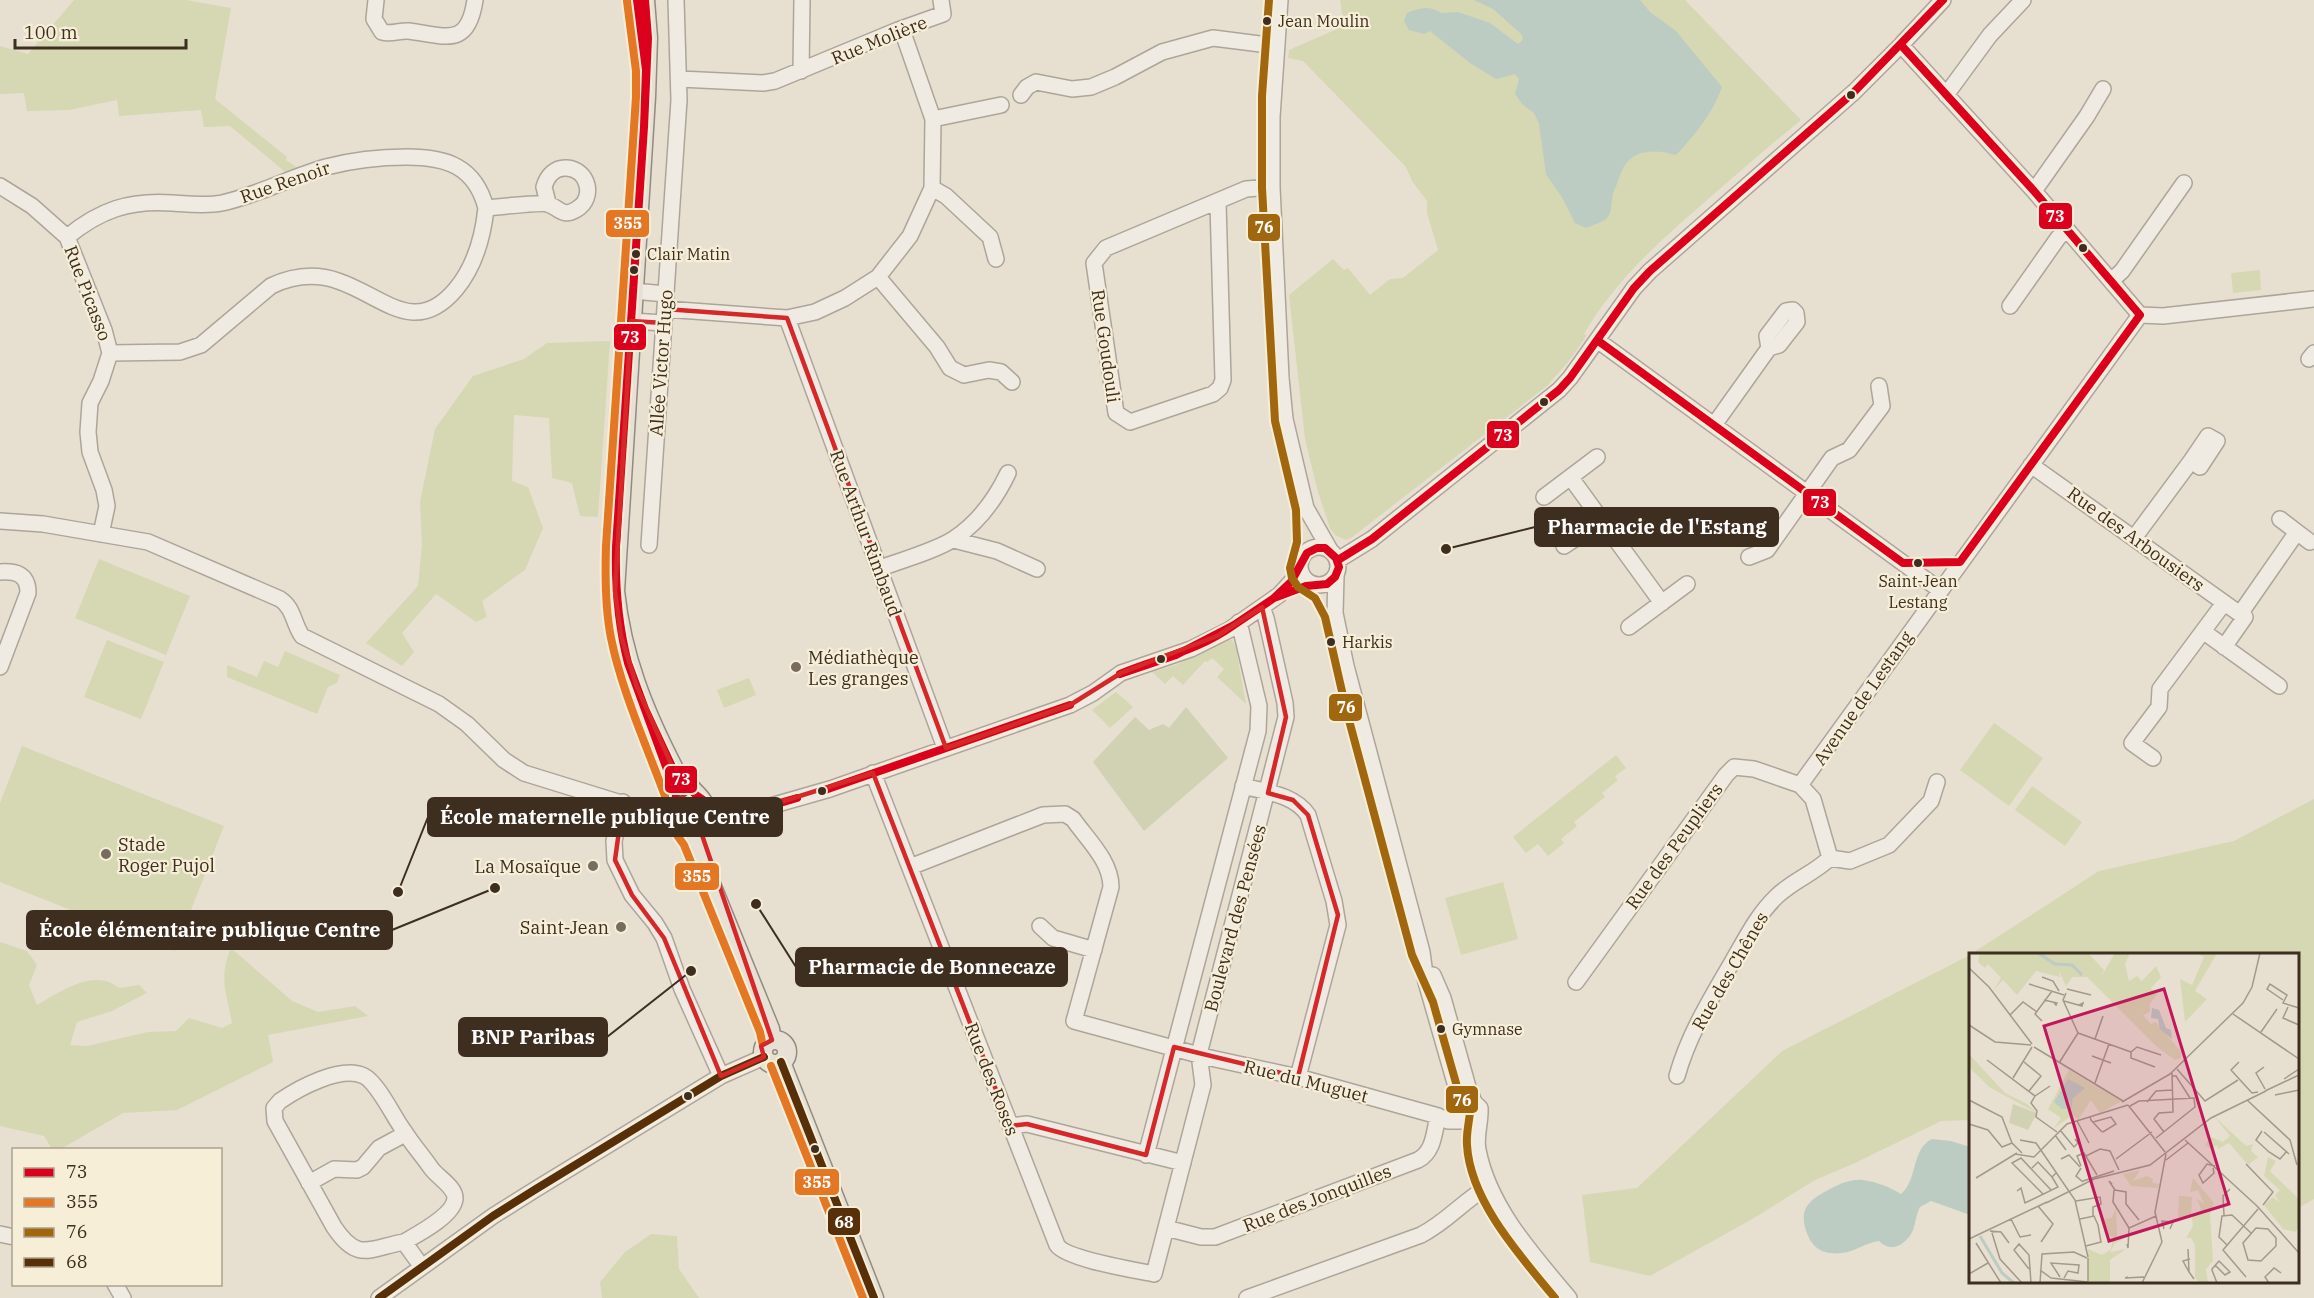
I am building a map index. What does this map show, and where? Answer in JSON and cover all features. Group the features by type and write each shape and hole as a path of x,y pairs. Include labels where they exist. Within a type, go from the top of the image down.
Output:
{"main road":[{"path":"637,0 646,70"},
{"path":"645,0 648,38 643,156 615,591 621,636 628,663 649,718 702,835 743,963"},
{"path":"690,811 693,840 771,1032 772,1053 874,1298"}],"street":[{"path":"376,0 374,20 382,32 387,34 404,31 443,37 455,36 464,30 470,22 475,0"},
{"name":"Allée Victor Hugo","path":"649,545 680,79 676,0"},
{"path":"801,72 802,0"},
{"name":"Rue Molière","path":"680,79 763,83 775,81 943,14 941,0"},
{"path":"0,521 43,524 148,542 280,599 292,609 297,629 302,636 439,704 467,724 504,760 524,773 642,808 648,806 732,817 830,789 1070,705 1093,693 1121,673 1191,649 1262,608 1292,581 1307,551 1306,508 1285,419 1272,187 1272,97 1280,0"},
{"path":"1279,595 1327,583 1334,562 1372,539 1559,390 1634,288 1650,271 1680,242 1799,141 1901,45 1943,0"},
{"path":"1946,95 1990,35 2024,0"},
{"path":"631,321 665,309 787,318 814,312 878,277 910,236 932,188 933,119 902,30"},
{"path":"1021,95 1027,87 1036,82 1072,89 1091,87 1162,52 1213,38 1276,46"},
{"path":"1901,45 2034,191 2140,315 2163,316 2314,300"},
{"path":"2034,191 2087,116 2103,89"},
{"path":"933,119 1001,105"},
{"name":"Rue Renoir","path":"67,237 102,212 121,207 143,203 217,204 323,168 371,157 424,157 446,161 461,168 478,185 486,208"},
{"path":"2111,281 2122,271 2184,183"},
{"name":"Rue Picasso","path":"0,186 32,206 67,237 104,330 110,353 101,381 90,403 88,432 90,452 104,490 107,506 101,534"},
{"name":"Rue Goudouli","path":"1218,203 1223,380 1220,388 1213,393 1130,422 1116,413 1094,263 1106,248 1218,203 1246,189 1272,187"},
{"path":"932,188 946,196 990,237 996,259"},
{"path":"110,353 180,352 201,345 271,286 306,276 337,280 398,309 412,313 426,312 444,303 460,283 479,247 486,208 548,203"},
{"path":"2010,306 2066,230"},
{"path":"878,277 937,347 950,368 964,375 989,370 1001,372 1012,382"},
{"path":"633,291 665,309"},
{"name":"Avenue de Lestang","path":"1800,785 2140,315"},
{"name":"Rue Arthur Rimbaud","path":"787,318 945,748"},
{"path":"1597,340 1940,590"},
{"path":"1714,425 1769,348"},
{"path":"1749,557 1767,550 1832,458 1849,450 1882,406 1879,386"},
{"path":"1544,497 1597,458"},
{"path":"2134,538 2191,461"},
{"name":"Rue des Arbousiers","path":"2031,465 2240,614"},
{"path":"880,568 954,540 994,500 1008,473"},
{"path":"1571,478 1662,603"},
{"path":"1306,508 1334,562 1335,613 1356,706 1422,952 1426,982 1463,1112 1477,1146 1488,1184 1519,1238 1569,1298"},
{"path":"2280,519 2310,542"},
{"path":"1564,546 1602,521"},
{"path":"2224,647 2245,617 2240,614 2297,532"},
{"path":"954,540 997,551 1037,569"},
{"path":"1307,551 1316,547 1334,562"},
{"path":"1300,566 1307,581 1323,591 1335,613"},
{"path":"0,572 17,572 25,578 28,584 28,592 0,667"},
{"path":"1629,627 1687,584"},
{"path":"2153,758 2132,743 2159,707 2160,689 2224,603"},
{"name":"Boulevard des Pensées","path":"1166,1228 1203,1085 1199,1054 1286,717 1271,639 1262,608"},
{"name":"Boulevard des Pensées","path":"1146,1155 1259,719 1239,622"},
{"path":"2204,632 2279,686"},
{"name":"Rue des Peupliers","path":"1576,982 1734,767 1754,769 1800,785"},
{"name":"Rue des Roses","path":"873,773 1052,1236 1061,1251 1154,1274 1166,1228"},
{"path":"1800,785 1812,799 1830,858 1850,861 1889,845 1931,801 1937,782"},
{"path":"1243,786 1293,800 1302,806 1308,815 1338,915 1335,940 1298,1077"},
{"path":"623,802 614,841 615,860 632,895 664,938 682,989 721,1076"},
{"path":"910,867 1043,815 1065,814 1073,819 1107,865 1111,876 1111,886 1094,950 1053,938 1040,926"},
{"name":"Rue des Chênes","path":"1677,1076 1684,1049 1716,989 1763,910 1795,881 1815,872 1830,858"},
{"name":"Rue du Muguet","path":"1094,950 1074,1021 1298,1077 1438,1116 1463,1112 1474,1122 1479,1117 1477,1146"},
{"path":"379,1298 519,1200 721,1076 772,1053"},
{"path":"332,1074 356,1074 364,1076 374,1085 405,1134 438,1177 452,1188 455,1196 454,1205 447,1215 404,1242 370,1251 350,1245 340,1236 273,1116 276,1105 291,1094 332,1074"},
{"name":"Rue des Jonquilles","path":"1166,1228 1201,1237 1215,1237 1418,1160 1425,1156 1432,1143 1438,1116"},
{"path":"1010,1126 1027,1124 1184,1163"},
{"path":"309,1183 333,1169 357,1170 363,1167 379,1148 405,1134"},
{"path":"1247,1298 1421,1235 1439,1226 1488,1184"},
{"path":"404,1242 422,1267"}],"highlighted area":[{"path":"665,309 787,318 946,748 1070,705 1121,673 1217,636 1262,607 1286,717 1268,793 1293,800 1308,815 1338,915 1298,1077 1174,1047 1146,1155 1027,1124 1010,1126 873,773 752,811 708,805 702,835 772,1040 761,1046 764,1057 721,1076 664,938 632,895 615,860 623,802 672,819 677,801 690,790 675,773 637,687 621,636 615,591 631,321 664,323"}],"green space":[{"path":"74,0 186,0 231,8 215,99 298,168 285,172 230,126 204,127 201,110 119,116 117,100 69,110 27,111 24,93 0,94 0,46 28,54"},
{"path":"1340,0 1685,0 1801,120 1690,215 1624,278 1596,314 1584,334 1587,335 1569,361 1547,386 1346,540 1335,535 1330,528 1318,492 1305,439 1289,295 1333,259 1344,270 1348,268 1370,295 1390,279 1403,278 1438,250 1427,213 1427,201 1412,181 1406,167 1303,61 1288,58 1289,50 1344,26"},
{"path":"2260,270 2261,290 2233,293 2231,273"},
{"path":"610,341 598,517 580,516 572,483 552,478 549,418 514,415 512,481 528,487 543,528 525,570 482,601 487,617 476,622 436,594 402,633 414,652 402,666 366,643 418,586 422,544 420,502 435,429 473,376 524,359 547,343"},
{"path":"99,559 190,596 166,655 75,618"},
{"path":"1227,639 1232,640 1236,648 1246,704 1217,677 1224,669 1212,658 1205,661 1183,685 1173,676 1165,684 1152,672 1176,665"},
{"path":"107,640 164,662 141,719 84,697"},
{"path":"285,651 340,675 337,683 328,687 317,714 227,677 227,665 257,677 264,661 278,667"},
{"path":"749,678 756,695 724,708 717,690"},
{"path":"1116,692 1133,707 1110,728 1092,710"},
{"path":"1186,707 1228,758 1144,831 1093,762 1135,717 1149,730 1163,724 1169,728"},
{"path":"1994,723 2043,758 2009,806 1960,770"},
{"name":"Stade Roger Pujol","path":"22,746 224,826 175,951 0,882 0,803"},
{"path":"1616,755 1626,768 1615,776 1618,780 1602,793 1605,797 1574,822 1577,826 1561,839 1564,843 1548,856 1538,844 1526,853 1513,837"},
{"path":"2032,786 2082,822 2065,846 2015,810"},
{"path":"2314,799 2314,1199 2299,1207 2299,953 1973,953 2099,871 2234,841"},
{"path":"1503,882 1518,939 1461,955 1445,898"},
{"path":"0,942 27,951 37,965 29,985 37,1005 66,988 88,981 109,982 119,988 139,985 147,993 112,1011 77,1022 70,1045 87,1046 148,1032 176,1031 189,1018 222,1028 232,1023 224,977 231,948 292,1001 318,1012 355,1006 368,1016 268,1035 273,1062 177,1110 123,1113 63,1148 51,1148 44,1136 0,1126"},
{"path":"1969,956 1969,1120 1941,1121 1815,1180 1754,1218 1650,1276 1590,1262 1582,1195 1637,1188 1782,1051"},
{"path":"651,1234 677,1236 679,1269 699,1298 602,1298 600,1282 625,1252"}],"shaded area":[{"path":"1474,0 1640,0 1650,12 1676,31 1722,87 1703,123 1676,155 1648,152 1630,159 1620,174 1607,218 1586,228 1575,223 1563,199 1546,174 1539,124 1534,113 1522,104 1515,94 1519,79 1515,74 1496,79 1470,63 1430,31 1424,34 1409,30 1404,21 1407,13 1420,9 1429,8 1441,13 1458,12 1490,23 1518,44 1522,41 1523,37 1520,33 1493,9"},
{"path":"1932,1139 1951,1141 1969,1147 1969,1215 1931,1201 1920,1207 1913,1230 1898,1246 1889,1247 1879,1241 1844,1253 1831,1253 1824,1252 1813,1244 1805,1228 1804,1213 1816,1197 1843,1183 1855,1180 1878,1183 1901,1194 1910,1181 1917,1157 1925,1144"}],"transit line":[{"name":"73","path":"637,0 646,70 644,127"},
{"name":"73","path":"644,127 648,38 645,0"},
{"name":"76","path":"1269,0 1262,96 1262,188 1275,421 1296,510 1297,542 1290,568 1292,578 1298,587 1315,598 1325,617 1346,709 1412,955 1433,1002 1458,1090 1465,1107 1470,1112 1467,1145 1470,1166 1477,1187 1499,1227 1555,1298"},
{"name":"73","path":"1338,560 1372,539 1559,390 1634,288 1650,271 1854,92 1943,0"},
{"name":"355","path":"627,1 636,71 636,97 606,546 609,627 615,657 628,697 665,796 665,818 684,845 760,1032 762,1042"},
{"name":"73","path":"1597,340 1903,563 1960,562 2140,315 2034,191 1901,45"},
{"name":"73","path":"616,547 644,127"},
{"name":"73","path":"616,547 644,127"},
{"name":"73","path":"616,547 618,605 628,663"},
{"name":"73","path":"1317,548 1325,548 1336,558 1339,567 1335,577 1327,584 1306,586 1274,598 1291,582 1307,553 1317,548"},
{"name":"73","path":"1234,625 1274,598"},
{"name":"73","path":"1234,625 1274,598"},
{"name":"73","path":"1120,674 1176,655 1234,625"},
{"name":"73","path":"1120,674 1206,642 1234,625"},
{"name":"73","path":"628,663 645,709 675,773 696,795 712,806 731,811 752,811 797,798"},
{"name":"73","path":"628,663 676,794 675,812 681,823 691,826 703,819 732,817 797,798"},
{"name":"73","path":"822,791 1070,705"},
{"name":"73","path":"822,791 1070,705"},
{"name":"68","path":"379,1298 493,1216 536,1189 721,1076 764,1057"},
{"name":"68","path":"781,1062 874,1298"},
{"name":"355","path":"771,1066 863,1298"}],"place":[{"name":"Jean Moulin","path":"1267,21"},
{"name":"Clair Matin","path":"636,254"},
{"name":"Pharmacie de l'Estang","path":"1446,549"},
{"name":"Saint-Jean Lestang","path":"1918,563"},
{"name":"Harkis","path":"1331,642"},
{"name":"Médiathèque Les granges","path":"796,667"},
{"name":"Stade Roger Pujol","path":"106,854"},
{"name":"La Mosaïque","path":"593,866"},
{"name":"École élémentaire publique Centre","path":"495,888"},
{"name":"École maternelle publique Centre","path":"398,892"},
{"name":"Pharmacie de Bonnecaze","path":"756,904"},
{"name":"Saint-Jean","path":"621,927"},
{"name":"BNP Paribas","path":"691,971"},
{"name":"Gymnase","path":"1441,1029"}]}
